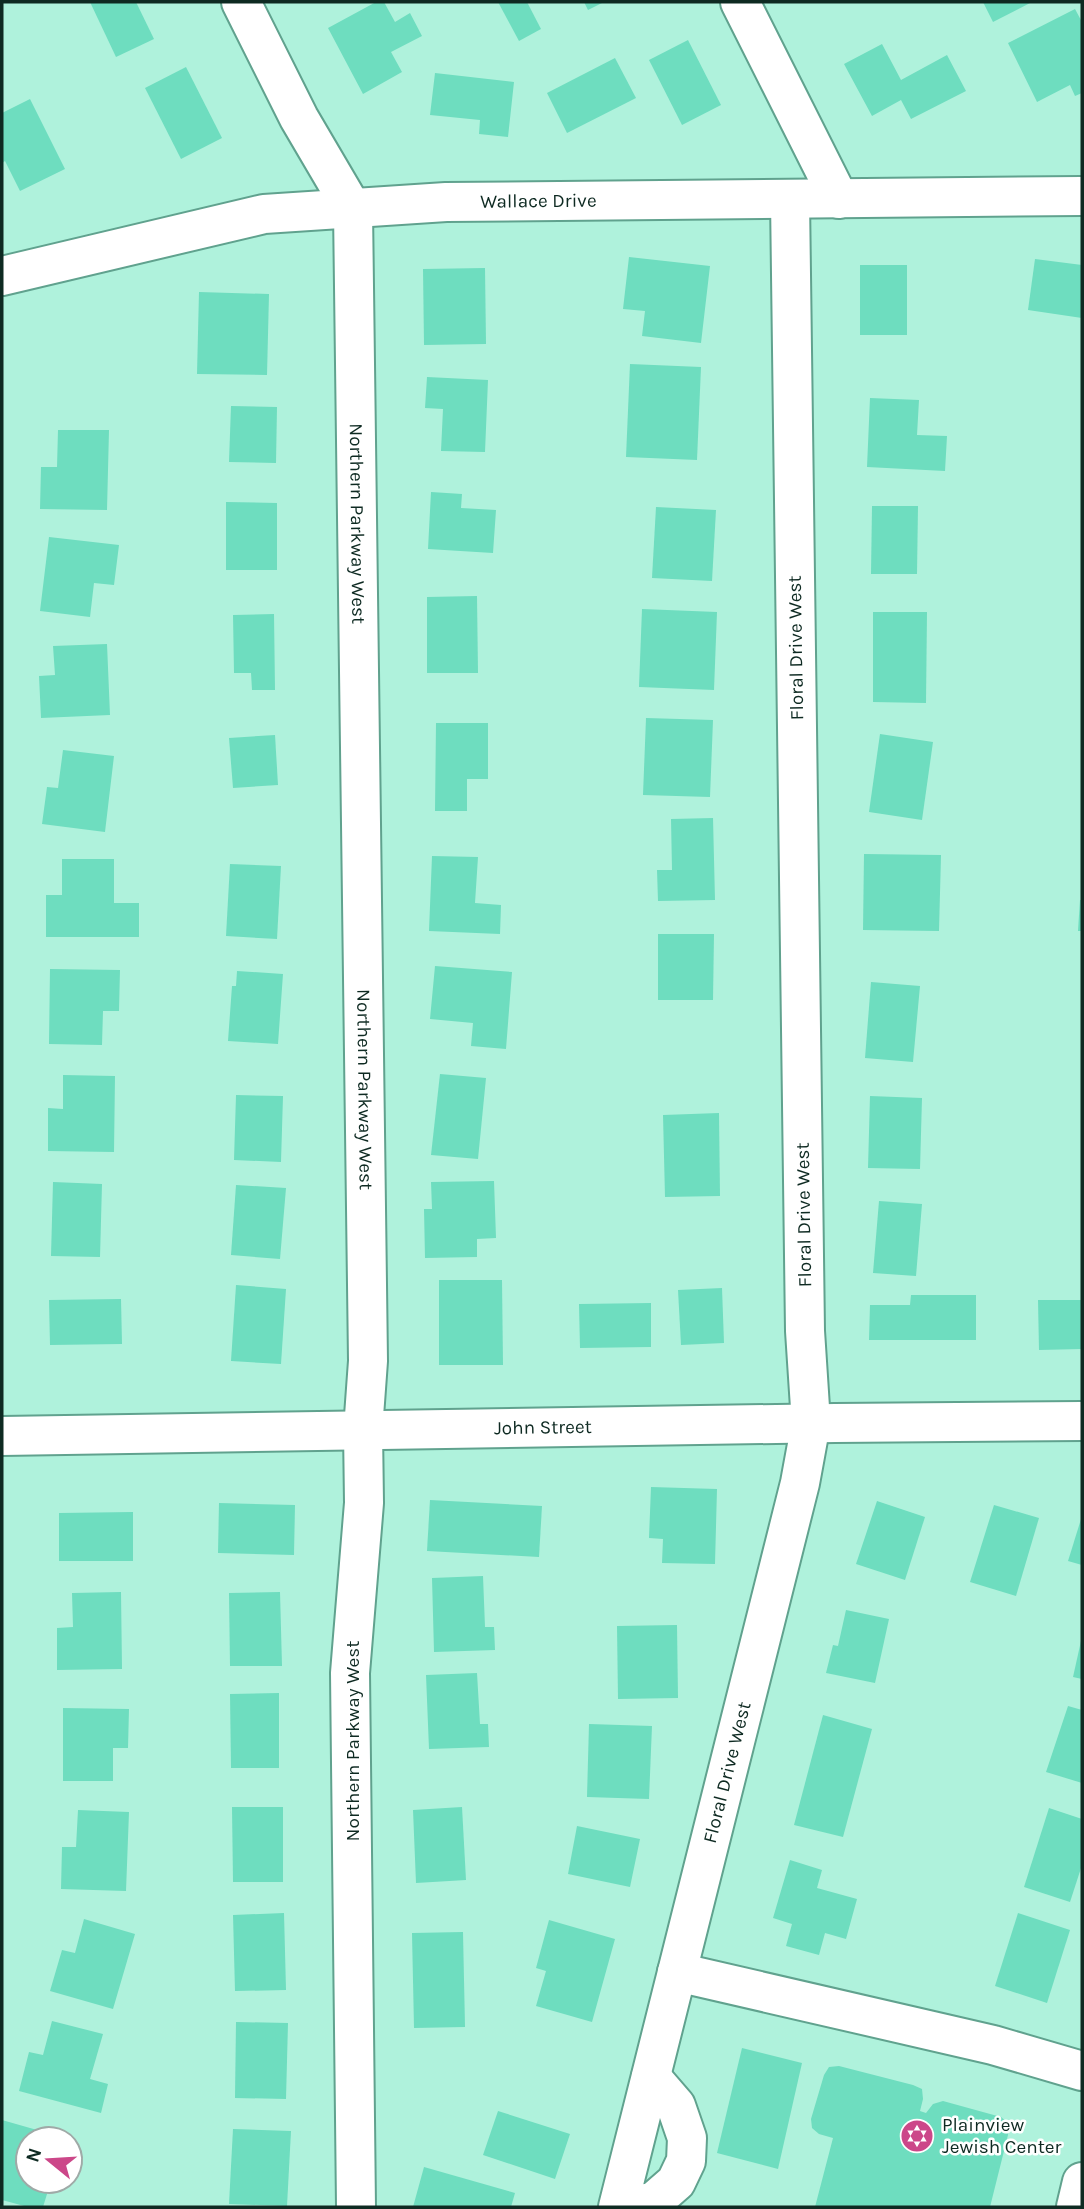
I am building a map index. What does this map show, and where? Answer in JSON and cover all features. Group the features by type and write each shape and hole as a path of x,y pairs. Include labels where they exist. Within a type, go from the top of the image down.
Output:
{"street":[{"name":"Northern Parkway West","path":"241,2 299,118 353,210 368,1361 363,1430 364,1503 350,1673 356,2207"},
{"path":"740,2 839,199"},
{"name":"Wallace Drive","path":"2,276 264,214 446,202 1082,196"},
{"name":"Floral Drive West","path":"618,2207 800,1483 811,1423 805,1331 790,199"},
{"name":"John Street","path":"2,1436 1082,1421"},
{"path":"677,1972 993,2045 1082,2071"},
{"path":"618,2207 653,2202 676,2182 686,2161 687,2138 676,2106 651,2077"},
{"path":"1076,2207 1082,2182"}],"building":[{"path":"90,2 136,2 154,39 116,57"},
{"path":"376,2 384,2 395,22 410,13 422,36 391,52 402,72 363,94 328,28"},
{"path":"498,2 527,2 541,29 519,41"},
{"path":"584,2 604,2 588,10"},
{"path":"983,2 1032,2 993,22"},
{"path":"1075,9 1082,22 1082,93 1075,96 1070,85 1037,102 1008,43"},
{"path":"688,40 721,105 682,125 649,60"},
{"path":"882,44 901,80 947,55 966,91 911,119 901,100 872,116 844,64"},
{"path":"615,58 636,98 567,133 547,93"},
{"path":"186,67 222,138 181,159 145,88"},
{"path":"435,73 514,82 508,137 479,134 480,120 430,115"},
{"path":"30,99 65,169 20,191 5,161 2,163 2,113"},
{"path":"629,257 710,266 701,343 642,336 645,311 623,309"},
{"path":"1035,259 1082,265 1082,318 1028,310"},
{"path":"860,265 907,265 907,335 860,335"},
{"path":"485,268 486,344 424,345 423,269"},
{"path":"199,292 269,294 267,375 197,374"},
{"path":"630,364 701,367 697,460 626,457"},
{"path":"427,377 488,380 485,452 441,451 443,409 425,408"},
{"path":"870,398 919,400 917,435 947,436 945,471 867,467"},
{"path":"231,406 277,407 276,463 229,462"},
{"path":"58,430 109,430 107,510 40,509 41,467 57,467"},
{"path":"431,492 462,494 461,508 496,510 493,553 428,549"},
{"path":"226,502 277,503 277,570 226,570"},
{"path":"872,506 918,506 917,574 871,574"},
{"path":"656,507 716,510 712,581 652,578"},
{"path":"49,537 119,545 114,585 94,583 90,617 40,611"},
{"path":"477,596 478,673 427,673 427,597"},
{"path":"642,609 717,612 714,690 639,687"},
{"path":"873,612 927,612 926,703 873,702"},
{"path":"274,614 275,690 252,690 251,673 234,673 233,615"},
{"path":"107,644 110,715 41,718 39,676 55,675 53,646"},
{"path":"646,718 713,720 710,797 643,795"},
{"path":"436,723 488,723 488,779 467,779 467,811 435,811"},
{"path":"880,734 933,742 922,820 869,812"},
{"path":"275,735 278,785 233,788 229,738"},
{"path":"63,750 114,756 105,832 42,824 47,787 58,788"},
{"path":"713,818 715,900 658,901 657,870 672,870 671,819"},
{"path":"864,854 941,855 939,931 863,930"},
{"path":"432,856 478,857 475,903 501,905 500,934 429,931"},
{"path":"62,859 114,859 114,903 139,903 139,937 46,937 46,895 62,895"},
{"path":"230,864 281,866 277,939 226,936"},
{"path":"1080,900 1082,931 1078,931"},
{"path":"658,934 714,934 713,1000 658,1000"},
{"path":"435,966 512,972 506,1049 471,1046 473,1023 430,1019"},
{"path":"50,969 120,970 119,1011 103,1011 102,1045 49,1044"},
{"path":"237,971 283,974 278,1044 228,1041 232,986 236,986"},
{"path":"871,982 920,986 913,1062 865,1058"},
{"path":"440,1074 486,1078 478,1159 431,1155"},
{"path":"63,1075 115,1076 114,1152 48,1151 48,1108 63,1109"},
{"path":"236,1095 283,1096 281,1162 234,1160"},
{"path":"870,1096 922,1098 920,1169 868,1168"},
{"path":"719,1113 720,1196 665,1197 663,1115"},
{"path":"494,1181 496,1238 477,1239 477,1257 425,1258 424,1209 432,1209 431,1182"},
{"path":"53,1182 102,1184 100,1257 51,1256"},
{"path":"236,1185 286,1188 280,1259 231,1255"},
{"path":"879,1201 922,1204 916,1276 873,1273"},
{"path":"439,1280 502,1280 503,1365 439,1365"},
{"path":"236,1285 286,1289 281,1364 231,1361"},
{"path":"722,1288 724,1343 681,1345 678,1290"},
{"path":"911,1295 976,1295 976,1340 869,1340 870,1305 910,1305"},
{"path":"121,1299 122,1344 50,1345 49,1300"},
{"path":"1038,1300 1082,1300 1082,1349 1039,1350"},
{"path":"651,1303 651,1347 580,1348 579,1304"},
{"path":"651,1487 717,1489 715,1564 662,1563 663,1539 649,1538"},
{"path":"430,1500 542,1506 539,1557 427,1551"},
{"path":"877,1501 925,1517 905,1580 856,1564"},
{"path":"219,1503 295,1505 294,1555 218,1553"},
{"path":"994,1505 1039,1518 1016,1596 970,1582"},
{"path":"133,1512 133,1561 59,1561 59,1513"},
{"path":"1082,1516 1082,1565 1068,1561"},
{"path":"483,1576 485,1627 494,1627 495,1650 434,1652 432,1578"},
{"path":"121,1592 122,1669 57,1670 57,1628 73,1627 72,1593"},
{"path":"280,1592 282,1666 230,1666 229,1593"},
{"path":"846,1610 889,1619 875,1683 826,1673 833,1645 838,1646"},
{"path":"677,1625 678,1698 618,1699 617,1626"},
{"path":"1082,1641 1082,1679 1073,1677"},
{"path":"477,1673 480,1724 488,1724 489,1747 429,1749 426,1675"},
{"path":"279,1693 279,1768 231,1768 230,1694"},
{"path":"1068,1706 1082,1710 1082,1783 1046,1772"},
{"path":"63,1708 129,1709 128,1748 113,1748 113,1781 63,1781"},
{"path":"823,1715 872,1729 843,1837 794,1825"},
{"path":"589,1724 652,1726 649,1799 587,1797"},
{"path":"232,1807 283,1807 283,1882 233,1882"},
{"path":"462,1807 466,1880 416,1883 413,1810"},
{"path":"1049,1808 1082,1819 1082,1865 1070,1902 1024,1887"},
{"path":"78,1810 129,1812 126,1891 61,1889 62,1847 76,1847"},
{"path":"577,1826 640,1839 630,1887 568,1874"},
{"path":"790,1860 822,1870 817,1888 857,1899 846,1939 825,1933 819,1955 786,1946 792,1924 773,1918"},
{"path":"284,1913 286,1990 235,1991 233,1915"},
{"path":"1018,1913 1070,1930 1047,2003 995,1986"},
{"path":"84,1919 135,1934 113,2009 50,1991 62,1950 75,1953"},
{"path":"549,1920 615,1939 592,2022 536,2006 546,1971 536,1968"},
{"path":"463,1932 465,2027 414,2028 412,1933"},
{"path":"52,2021 103,2034 90,2079 108,2084 101,2113 19,2091 29,2052 43,2055"},
{"path":"236,2022 288,2023 286,2099 235,2098"},
{"path":"742,2048 802,2063 778,2169 717,2153"},
{"name":"Plainview Jewish Center","path":"839,2066 922,2089 920,2111 926,2113 933,2104 943,2101 1001,2117 1008,2123 1008,2135 990,2207 815,2207 833,2138 819,2134 812,2128 811,2119 824,2075 829,2067"},
{"path":"498,2111 570,2134 555,2179 483,2155"},
{"path":"2,2120 20,2125 14,2125 14,2195 47,2195 43,2207 28,2207 2,2200"},
{"path":"233,2129 291,2131 287,2206 229,2204"},
{"path":"424,2167 515,2193 511,2207 413,2207"}],"place":[{"name":"Plainview Jewish Center","path":"917,2136"}]}
